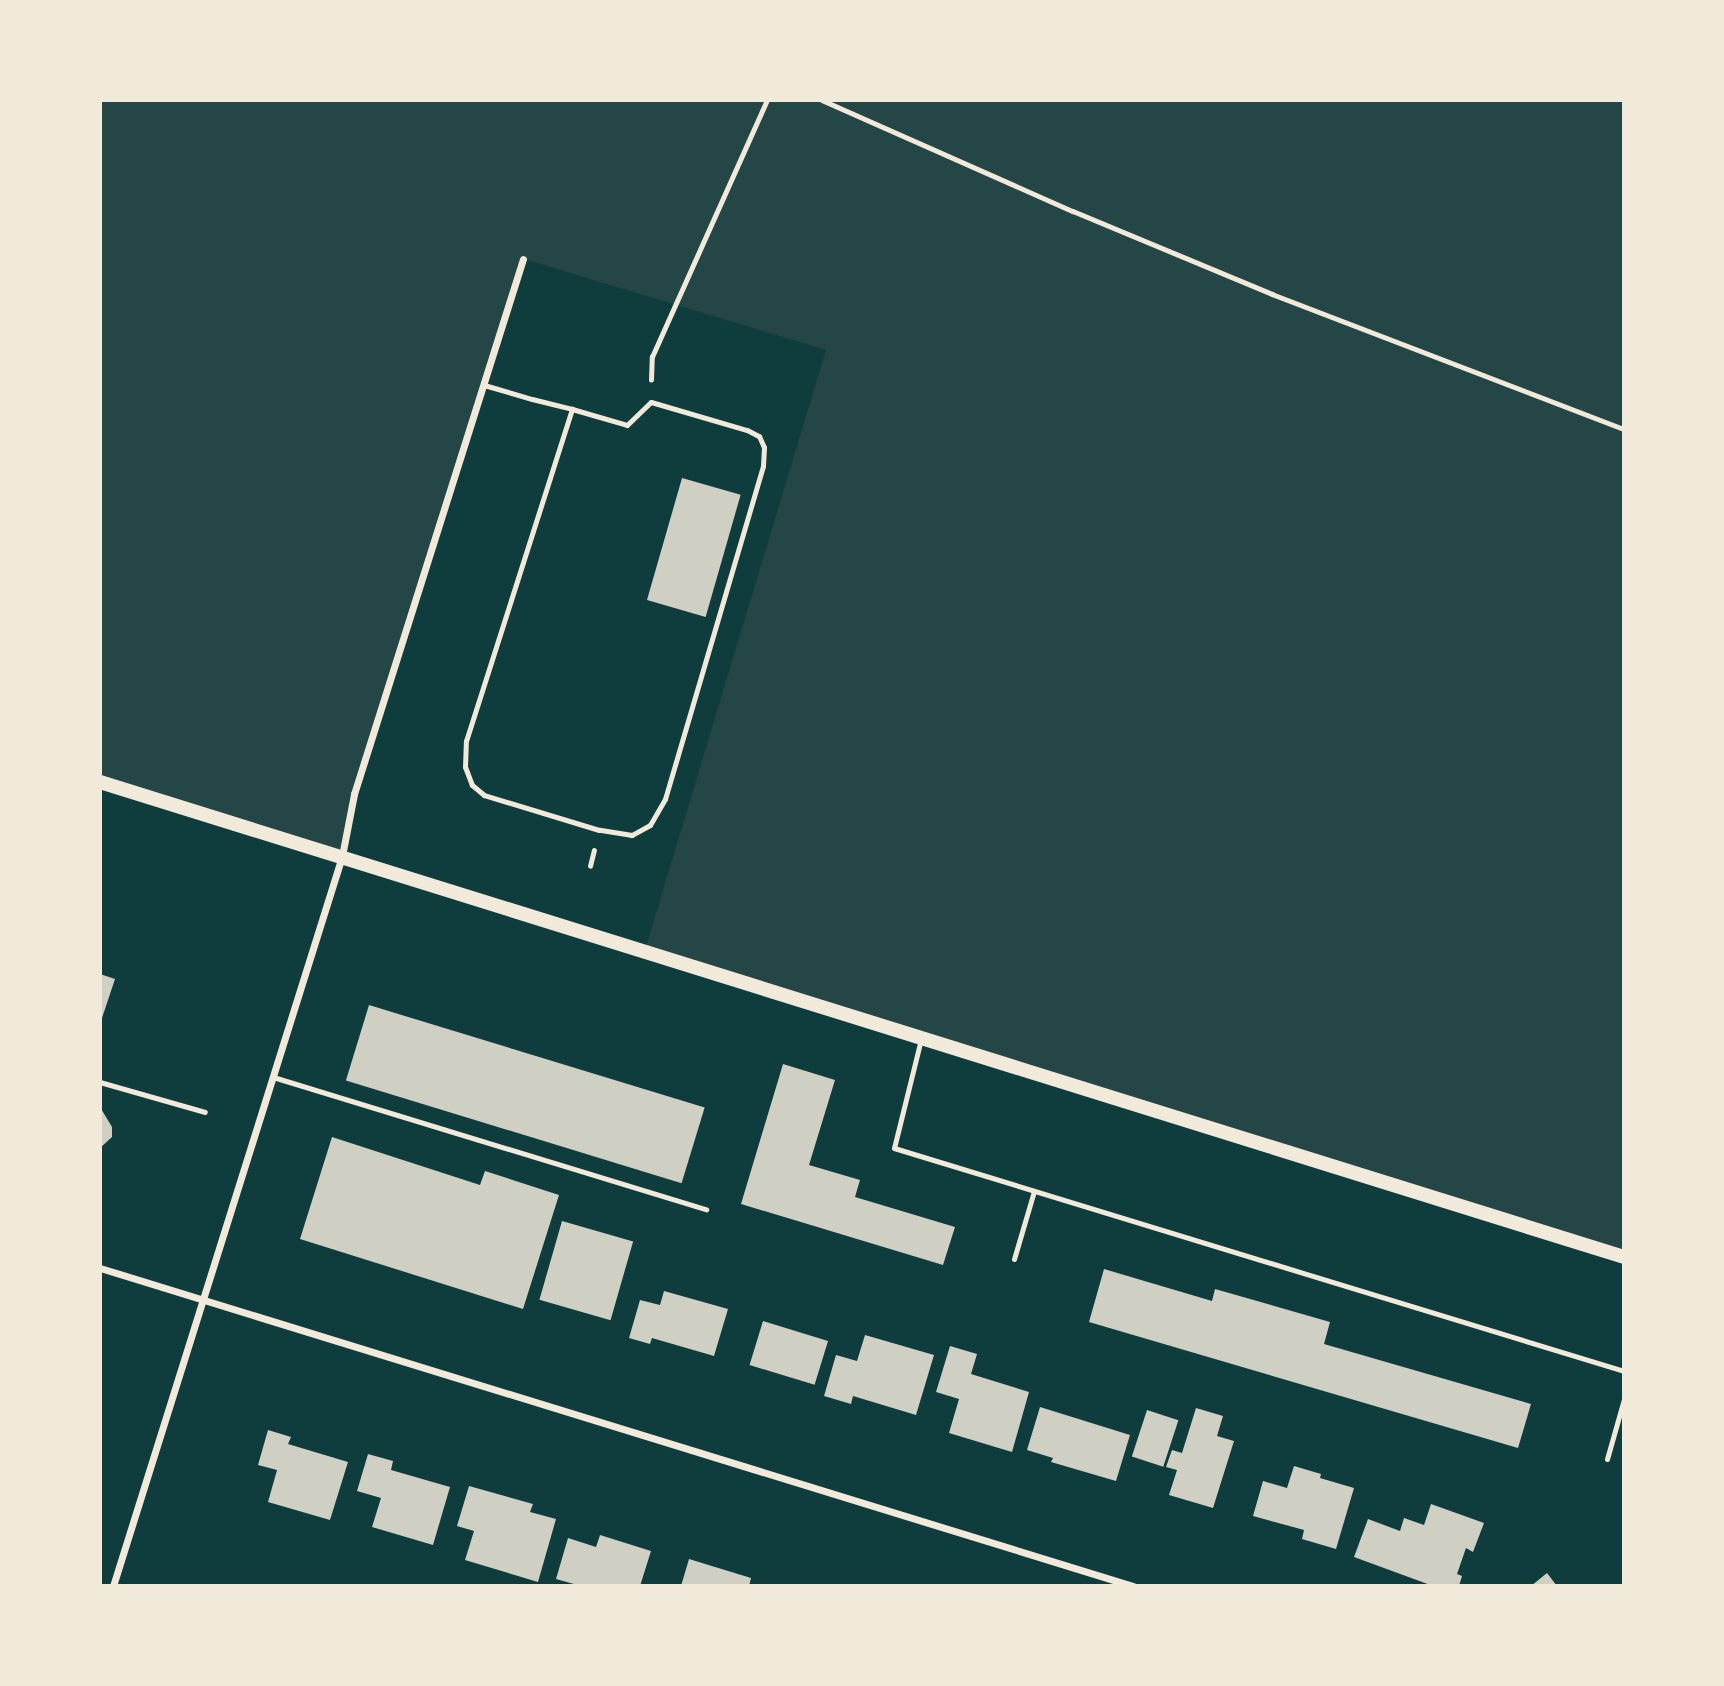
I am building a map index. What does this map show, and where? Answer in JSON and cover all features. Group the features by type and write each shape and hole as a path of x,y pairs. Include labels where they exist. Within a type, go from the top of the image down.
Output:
{"main road":[{"path":"100,782 1624,1257"}],"street":[{"path":"113,1586 342,856 354,794 523,259"},
{"path":"100,1268 1133,1586"}],"lane":[{"path":"484,385 626,425 651,402 747,430 762,441 765,457 665,799 650,825 632,835 599,830 484,795 472,785 466,767 466,741 572,410"},
{"path":"922,1037 894,1148 1624,1371"},
{"path":"273,1077 706,1209"},
{"path":"1014,1259 1034,1191"},
{"path":"1607,1459 1624,1399"}],"path":[{"path":"651,402 652,357 767,100"},
{"path":"822,100 1073,211 1272,294 1624,429"},
{"path":"100,1082 205,1112"}],"shaded area":[{"path":"100,100 1624,100 1624,1257 645,950 826,350 524,259 354,794 342,856 100,780"}],"building":[{"path":"682,478 741,495 706,617 647,600"},
{"path":"100,974 115,979 100,1024"},
{"path":"369,1005 705,1108 682,1183 346,1081"},
{"path":"783,1064 835,1080 809,1165 860,1180 855,1197 955,1227 943,1265 741,1204"},
{"path":"100,1107 112,1127 112,1137 100,1148"},
{"path":"332,1137 480,1185 485,1171 559,1195 523,1309 300,1239"},
{"path":"562,1221 633,1241 611,1320 539,1300"},
{"path":"1104,1269 1212,1301 1215,1289 1330,1322 1324,1344 1531,1404 1518,1448 1089,1322"},
{"path":"664,1291 728,1309 714,1356 652,1338 650,1344 629,1338 640,1300 660,1305"},
{"path":"763,1321 828,1341 815,1385 750,1365"},
{"path":"865,1335 934,1355 916,1415 853,1396 851,1404 824,1396 836,1355 857,1361"},
{"path":"950,1346 977,1354 971,1374 1029,1392 1012,1452 949,1433 959,1399 936,1392"},
{"path":"1040,1407 1130,1435 1116,1481 1051,1462 1053,1458 1027,1450"},
{"path":"1196,1408 1223,1416 1217,1436 1234,1441 1213,1508 1169,1495 1177,1470 1166,1467 1172,1450 1182,1453"},
{"path":"1147,1410 1178,1420 1163,1467 1132,1457"},
{"path":"268,1430 291,1437 288,1444 348,1462 330,1520 268,1502 277,1470 258,1465"},
{"path":"368,1454 393,1461 391,1470 450,1487 433,1545 372,1527 381,1498 357,1491"},
{"path":"1294,1466 1321,1474 1320,1478 1354,1488 1336,1549 1302,1539 1304,1530 1253,1516 1263,1481 1287,1488"},
{"path":"469,1486 533,1504 530,1512 556,1519 538,1582 465,1560 474,1531 457,1526"},
{"path":"1431,1504 1484,1523 1473,1552 1466,1548 1457,1574 1462,1576 1459,1586 1433,1586 1354,1557 1368,1519 1400,1531 1404,1518 1424,1525"},
{"path":"600,1535 651,1551 640,1586 581,1586 556,1579 568,1538 596,1547"},
{"path":"689,1559 751,1578 749,1586 681,1586"},
{"path":"1547,1573 1557,1586 1531,1586"}]}
